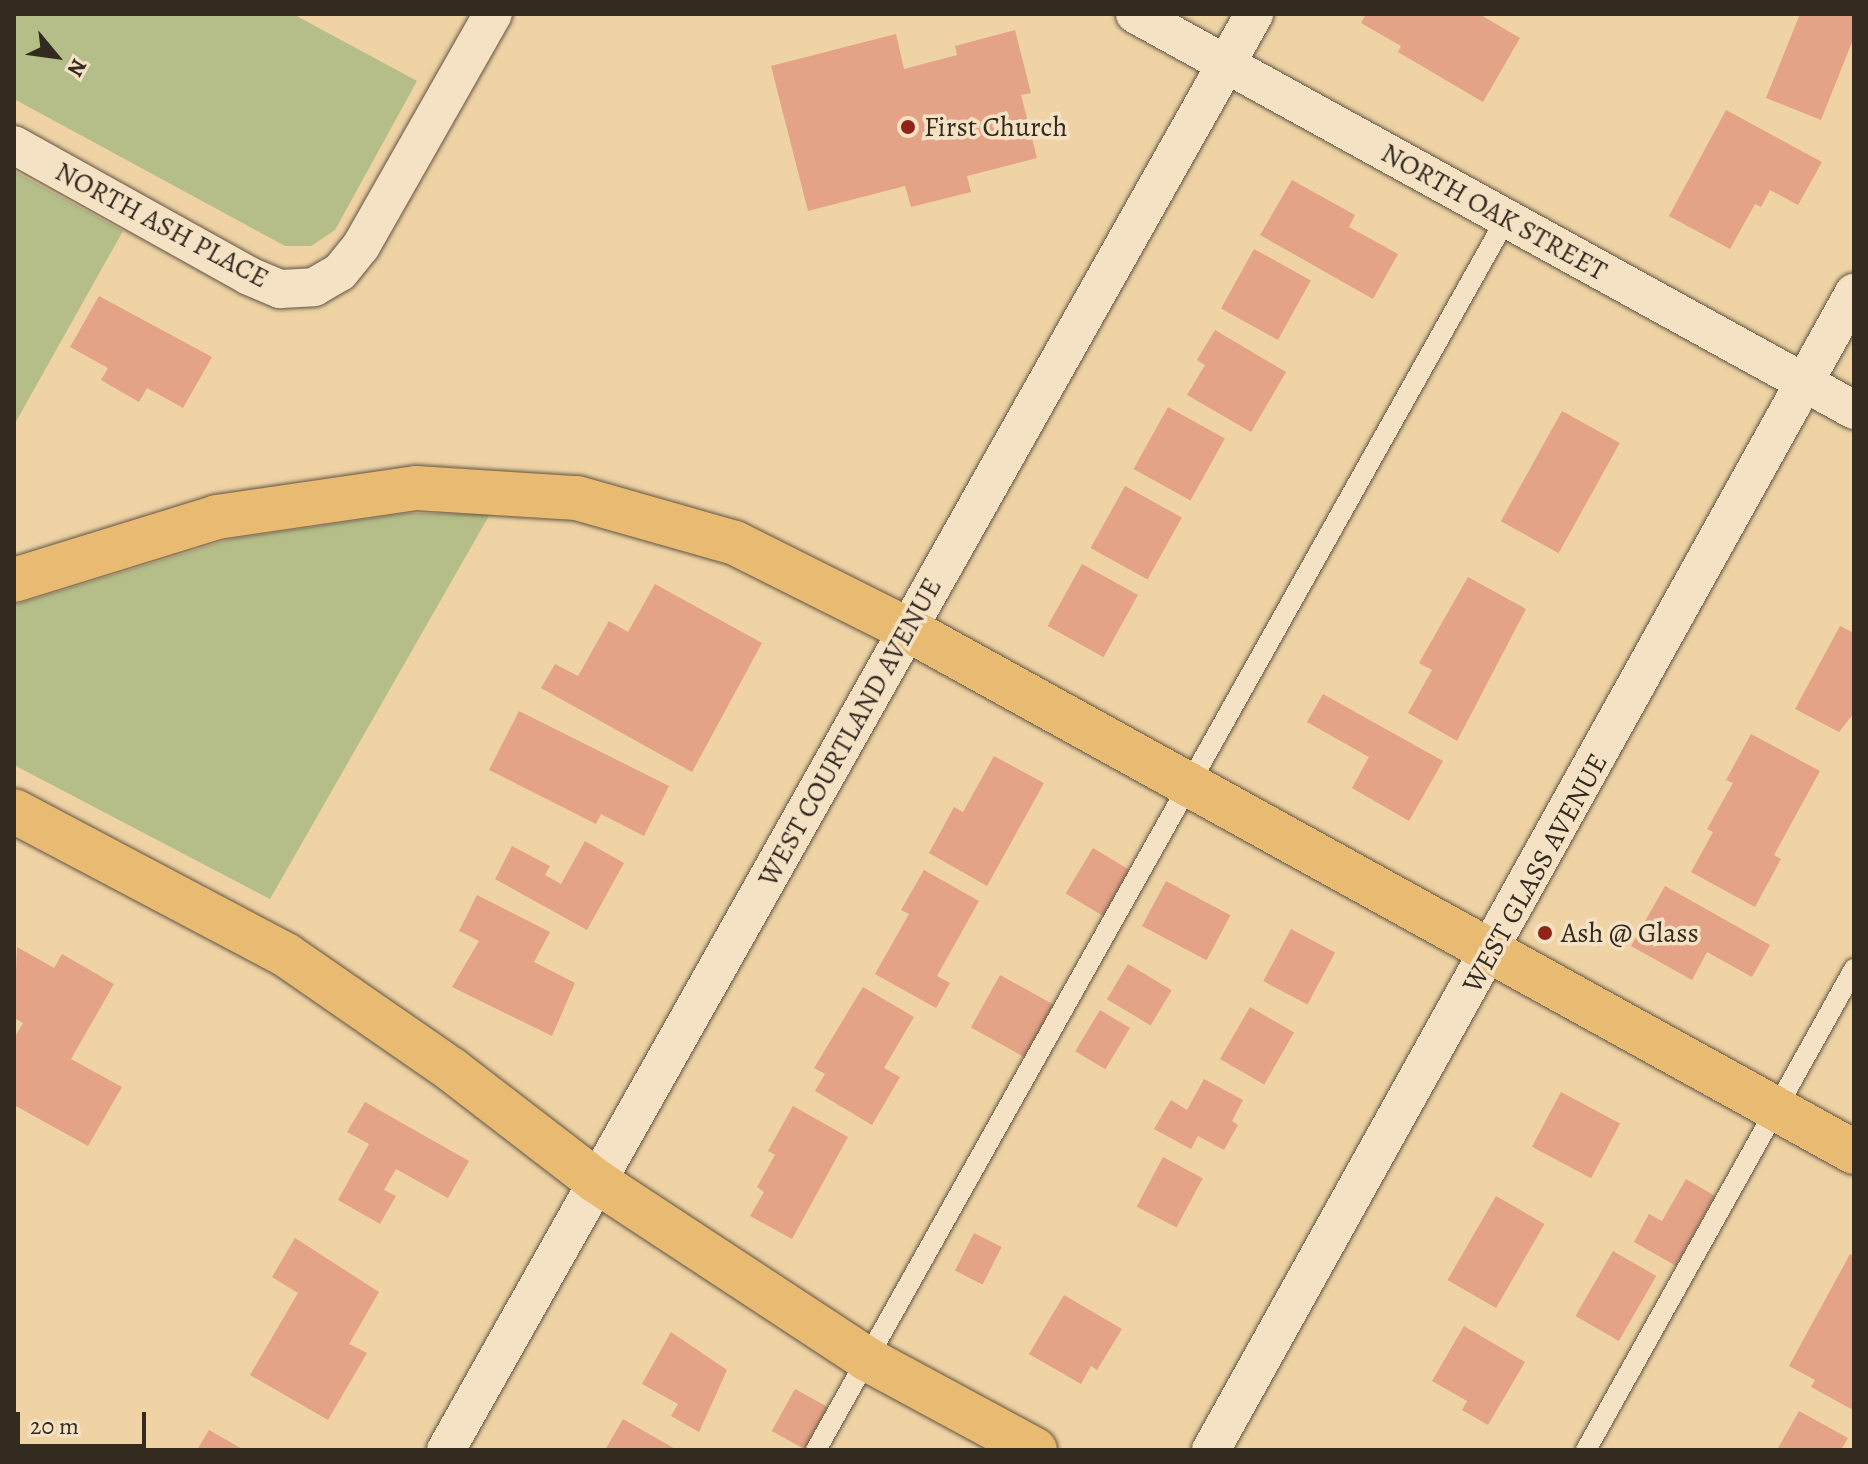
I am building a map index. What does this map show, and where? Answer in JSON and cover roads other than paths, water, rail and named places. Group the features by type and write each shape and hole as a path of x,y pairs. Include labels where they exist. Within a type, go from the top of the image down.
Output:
{"main road":[{"path":"14,580 217,517 416,488 577,498 735,543 907,629 1854,1152"},
{"path":"14,811 286,955 452,1070 596,1181 867,1359 1035,1450"}],"street":[{"name":"NORTH ASH PLACE","path":"14,145 249,276 280,289 314,287 340,272 361,246 493,14"},
{"name":"NORTH OAK STREET","path":"1135,14 1854,410"},
{"name":"WEST COURTLAND AVENUE","path":"446,1450 1254,14"},
{"name":"WEST GLASS AVENUE","path":"1211,1450 1491,953 1854,293"}],"lane":[{"path":"816,1450 1506,219"},
{"path":"1586,1450 1854,969"}],"place":[{"name":"First Church","path":"908,127"},
{"name":"Ash @ Glass","path":"1545,933"}]}
